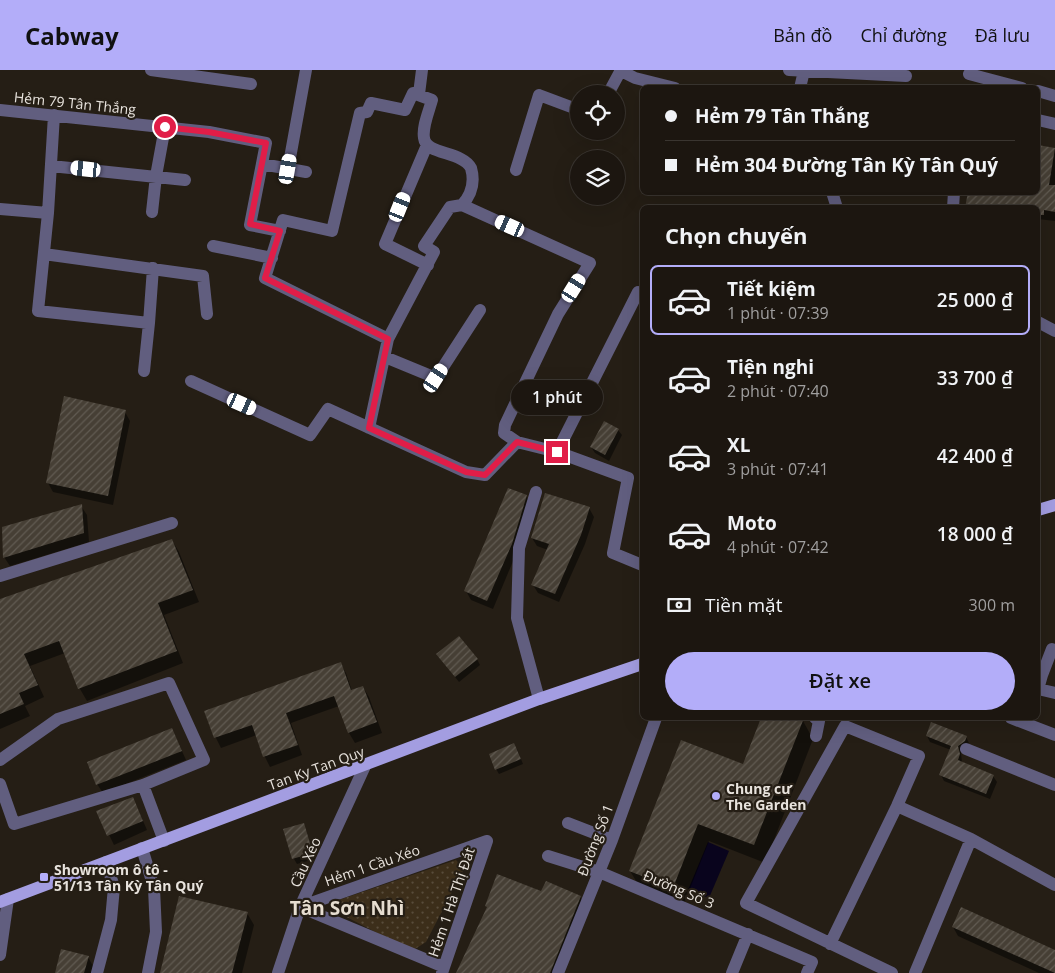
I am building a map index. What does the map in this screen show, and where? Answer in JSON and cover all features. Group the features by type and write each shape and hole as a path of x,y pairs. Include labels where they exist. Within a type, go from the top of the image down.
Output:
{"main road":[{"path":"1040,509 1055,505"},
{"name":"Tan Ky Tan Quy","path":"4,901 539,700 640,665"}],"street":[{"path":"151,70 251,84"},
{"path":"288,169 306,70"},
{"path":"419,94 422,70"},
{"path":"789,70 906,76"},
{"path":"613,85 621,71 635,78 663,85"},
{"path":"801,85 804,71"},
{"path":"969,74 1011,85"},
{"path":"1040,92 1055,96"},
{"path":"306,172 262,164 250,224 332,231 360,113 367,112 371,103 406,110 413,93 432,100 424,140 427,145 436,150 463,159 471,168 472,188 469,197 462,204 450,207 424,246 434,252 388,339 369,428"},
{"path":"516,170 540,95 570,107"},
{"name":"Hẻm 79 Tân Thắng","path":"0,110 209,132 266,143 262,164"},
{"path":"54,115 48,213 38,311 149,323"},
{"path":"1040,120 1055,124"},
{"path":"152,212 165,127"},
{"path":"427,145 385,244 428,265"},
{"path":"51,166 185,180"},
{"path":"462,204 590,263 558,314 505,425 504,433 517,442 557,452 628,478 614,553 640,564"},
{"path":"0,209 48,213"},
{"path":"282,226 265,278 388,339"},
{"path":"213,246 272,258"},
{"path":"44,254 203,276 207,314"},
{"path":"144,371 153,268"},
{"path":"557,452 638,292"},
{"path":"385,357 436,378 480,310"},
{"path":"1040,323 1055,331"},
{"path":"191,381 310,435 328,409 466,472 485,475 517,442"},
{"path":"536,492 519,548 517,618 539,700"},
{"path":"0,576 172,523"},
{"path":"1040,674 1052,649"},
{"path":"0,760 58,719 169,682 204,760 143,785 14,824 0,784"},
{"path":"1040,689 1055,692"},
{"name":"Đường Số 1","path":"558,973 612,840 655,720"},
{"path":"816,736 818,720"},
{"path":"1028,720 1055,734"},
{"path":"830,944 898,806 919,756 845,726 746,902 877,970 892,973"},
{"path":"966,749 1055,785"},
{"name":"Cầu Xéo","path":"278,973 300,907 366,766"},
{"path":"143,785 164,841"},
{"path":"898,806 971,839 1055,885"},
{"path":"568,823 612,840"},
{"path":"916,973 971,839"},
{"name":"Hẻm 1 Cầu Xéo","path":"300,907 488,841"},
{"name":"Hẻm 1 Hà Thị Đát","path":"443,970 488,841"},
{"path":"142,848 154,888 156,932 148,973"},
{"name":"Đường Số 3","path":"548,856 599,872 748,934 809,968"},
{"path":"97,973 111,920 114,887 106,862"},
{"path":"0,955 4,901"},
{"path":"300,907 443,970"},
{"path":"732,973 748,934"}],"shaded area":[{"path":"708,842 729,851 709,898 688,890"},
{"path":"456,860 464,869 426,942 412,951 333,910 333,902"}],"building":[{"path":"1040,145 1055,148 1049,185 1055,185 1055,212 1044,210 1044,215 1040,215 1040,205 966,205 967,195 1040,195"},
{"path":"64,396 126,410 108,496 46,483"},
{"path":"604,421 619,429 605,455 590,447"},
{"path":"508,488 527,495 512,544 487,601 464,591"},
{"path":"545,493 590,507 581,535 555,594 531,585 549,544 531,538"},
{"path":"82,504 84,533 3,558 2,527"},
{"path":"172,539 193,590 158,603 177,651 78,689 59,641 24,654 38,685 19,693 24,704 0,714 0,599"},
{"path":"459,636 478,659 455,677 436,654"},
{"path":"341,662 351,690 363,686 377,722 348,733 334,696 286,713 298,745 263,757 252,725 214,738 204,711"},
{"name":"Chung cư The Garden","path":"760,720 803,720 754,845 698,824 673,888 629,871 681,740 743,764"},
{"path":"931,722 967,736 965,741 958,746 960,754 958,760 994,775 986,794 939,775 951,746 926,736"},
{"path":"172,728 182,751 96,785 87,762"},
{"path":"514,743 521,759 495,770 489,754"},
{"path":"133,797 143,821 107,836 96,811"},
{"path":"304,823 313,853 292,859 283,829"},
{"path":"497,874 541,891 546,881 581,896 550,973 456,973 487,907 485,906"},
{"path":"179,896 248,912 232,973 160,973"},
{"path":"961,907 1055,950 1055,973 952,927"},
{"path":"61,949 89,956 84,973 55,973"}],"place":[{"name":"Chung cư The Garden","path":"716,796"},
{"name":"Showroom ô tô - 51/13 Tân Kỳ Tân Quý","path":"44,877"}],"district":[{"name":"Tân Sơn Nhì","path":"347,908"}],"route":[{"path":"165,127 209,132 266,143 250,224 280,231 265,278 388,339 369,428 466,472 485,475 517,442 557,452"}]}
